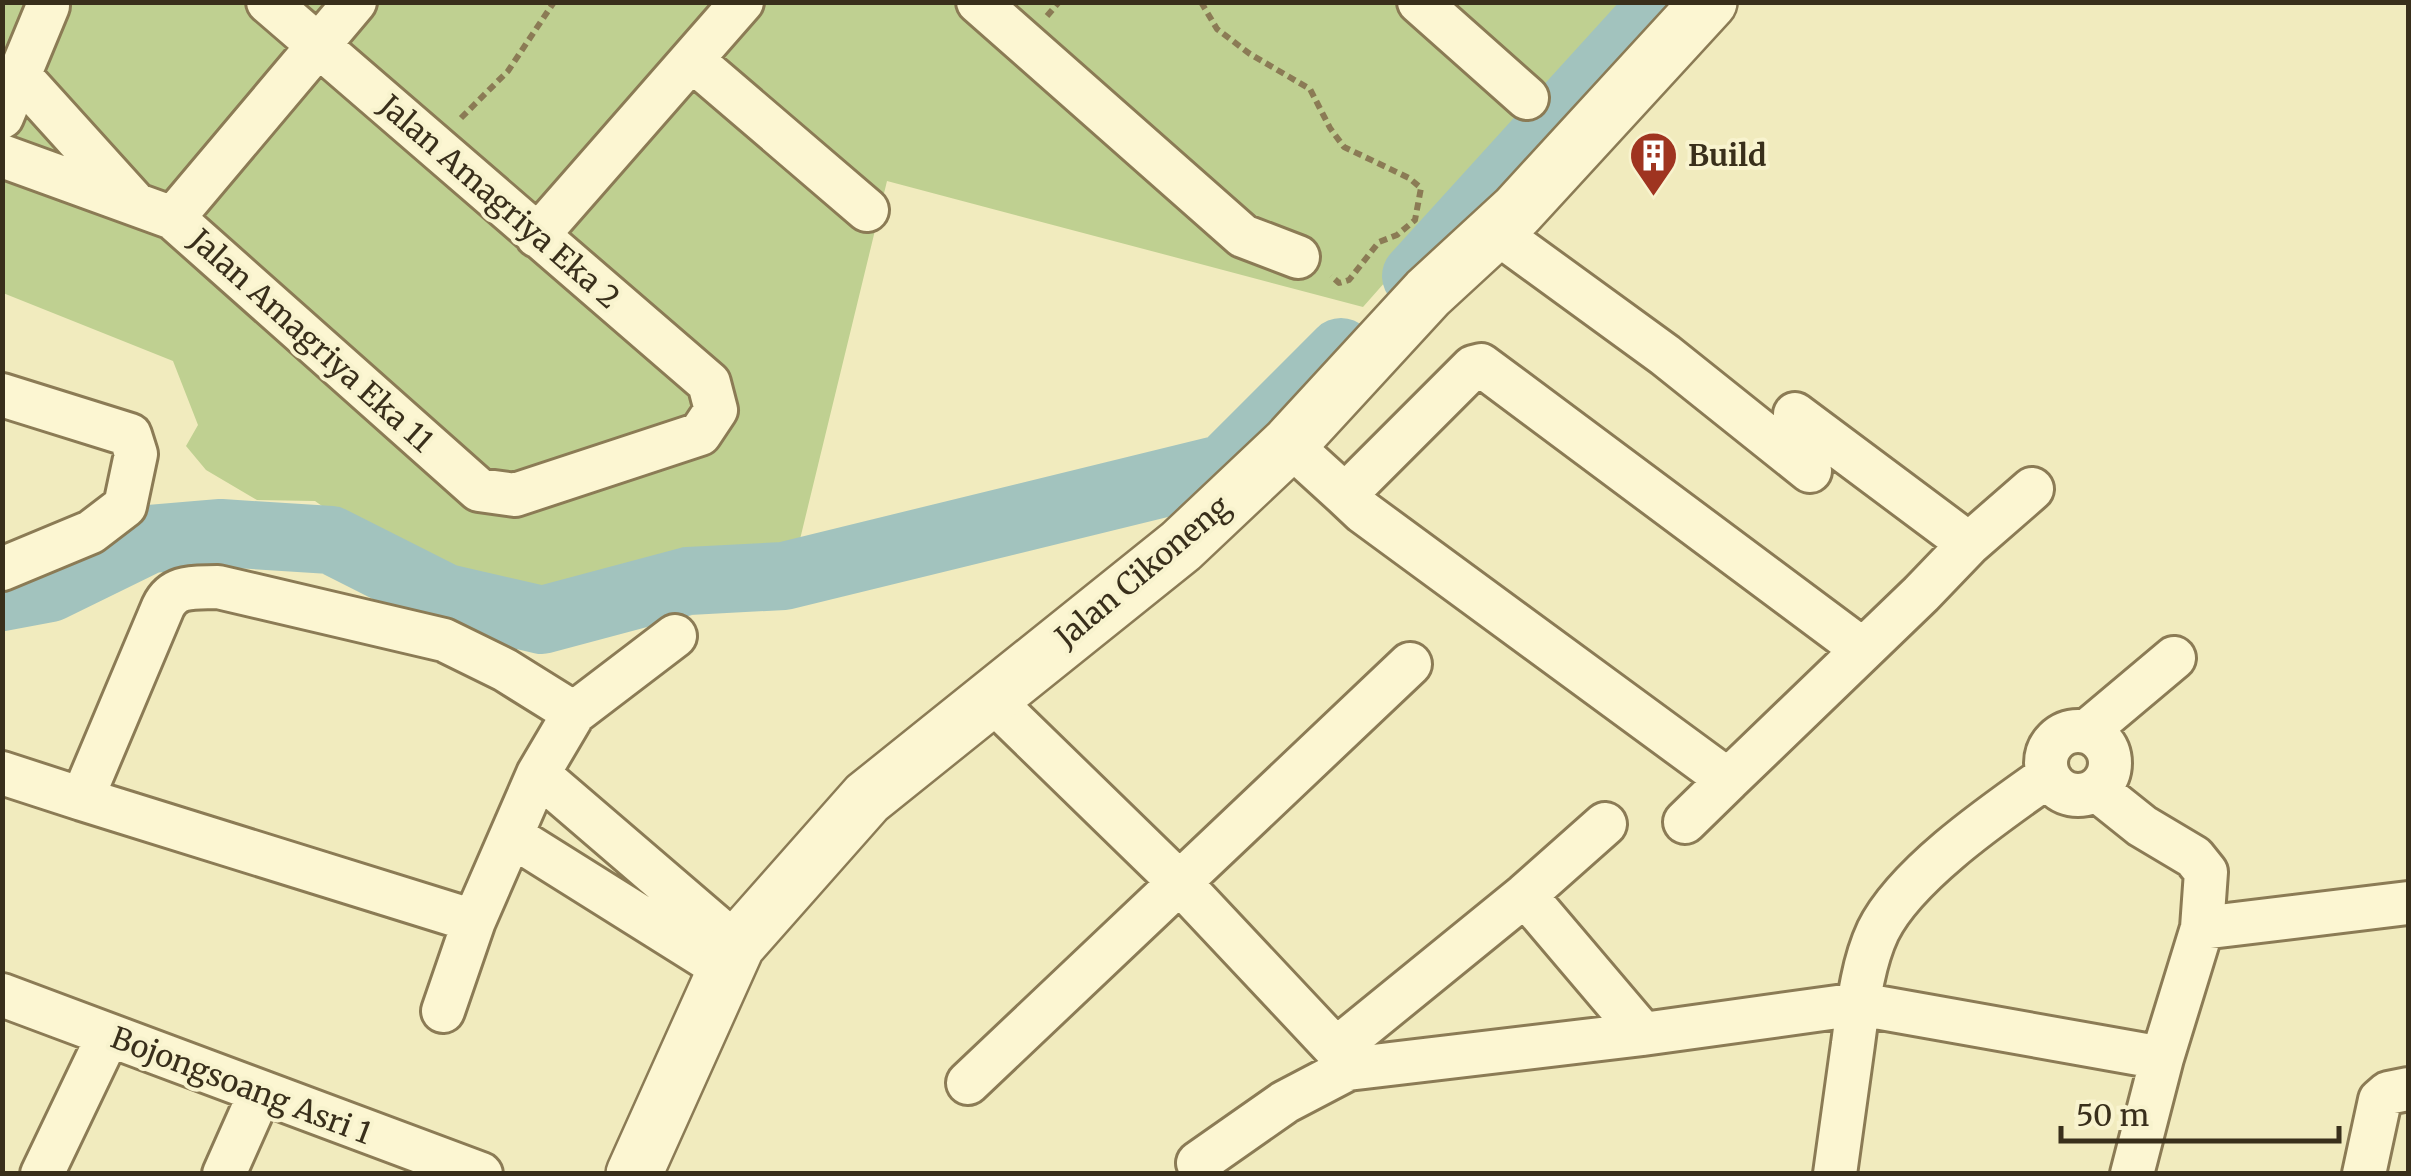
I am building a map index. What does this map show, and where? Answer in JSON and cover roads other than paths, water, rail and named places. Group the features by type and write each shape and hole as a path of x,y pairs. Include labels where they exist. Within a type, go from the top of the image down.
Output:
{"street":[{"name":"Jalan Amagriya Eka 2","path":"268,2 709,383 716,410"},
{"path":"154,212 356,2"},
{"path":"537,236 742,2"},
{"path":"978,2 1243,236 1298,257"},
{"path":"1419,2 1527,98"},
{"name":"Jalan Cikoneng","path":"634,1174 731,957 868,798 1181,546 1290,444 1428,293 1496,232 1709,2"},
{"path":"2,118 48,6"},
{"path":"692,60 867,210"},
{"name":"Jalan Amagriya Eka 11","path":"19,75 154,212 479,490 515,495 700,434 716,410"},
{"name":"Jalan Amagriya Eka 11","path":"2,156 154,212"},
{"path":"1496,232 1664,356 1810,471"},
{"path":"1345,495 1473,367 1481,365 1862,649"},
{"path":"2,395 130,435 136,454 125,506 91,532 2,569"},
{"path":"1795,414 1968,544"},
{"path":"1290,444 1363,512 1728,780"},
{"path":"1685,822 1968,544 2032,489"},
{"path":"82,799 169,594 183,588 218,588 444,640 504,670 574,713"},
{"path":"443,1011 474,922 538,774 574,713 675,636"},
{"path":"2086,732 2174,658"},
{"path":"968,1083 1410,664"},
{"path":"990,698 1180,883 1342,1059"},
{"path":"2072,731 2100,738 2108,751 2110,765 2097,790 2069,795 2048,776 2050,748 2059,737 2072,731"},
{"path":"2,773 474,922"},
{"path":"538,774 731,957"},
{"path":"1834,1174 1858,1004 1880,928 1912,888 1967,836 2048,776"},
{"path":"2097,790 2142,826 2194,857 2206,872 2202,928 2132,1174"},
{"path":"1198,1163 1342,1059 1605,824"},
{"path":"512,836 731,957"},
{"path":"1526,895 1643,1034"},
{"path":"2202,928 2408,903"},
{"name":"Bojongsoang Asri 1","path":"2,995 260,1093 413,1163 480,1174"},
{"path":"1342,1059 1643,1034 1858,1004 2162,1058"},
{"path":"42,1174 108,1036"},
{"path":"2364,1174 2380,1100 2388,1092 2408,1089"},
{"path":"224,1174 260,1093"}],"waterway":[{"path":"1416,276 1665,2"},
{"path":"2,597 50,588 150,539 221,533 331,540 446,598 542,620 688,581 784,576 1225,468 1341,352"}],"place":[{"name":"Build","path":"1653,198"}]}
